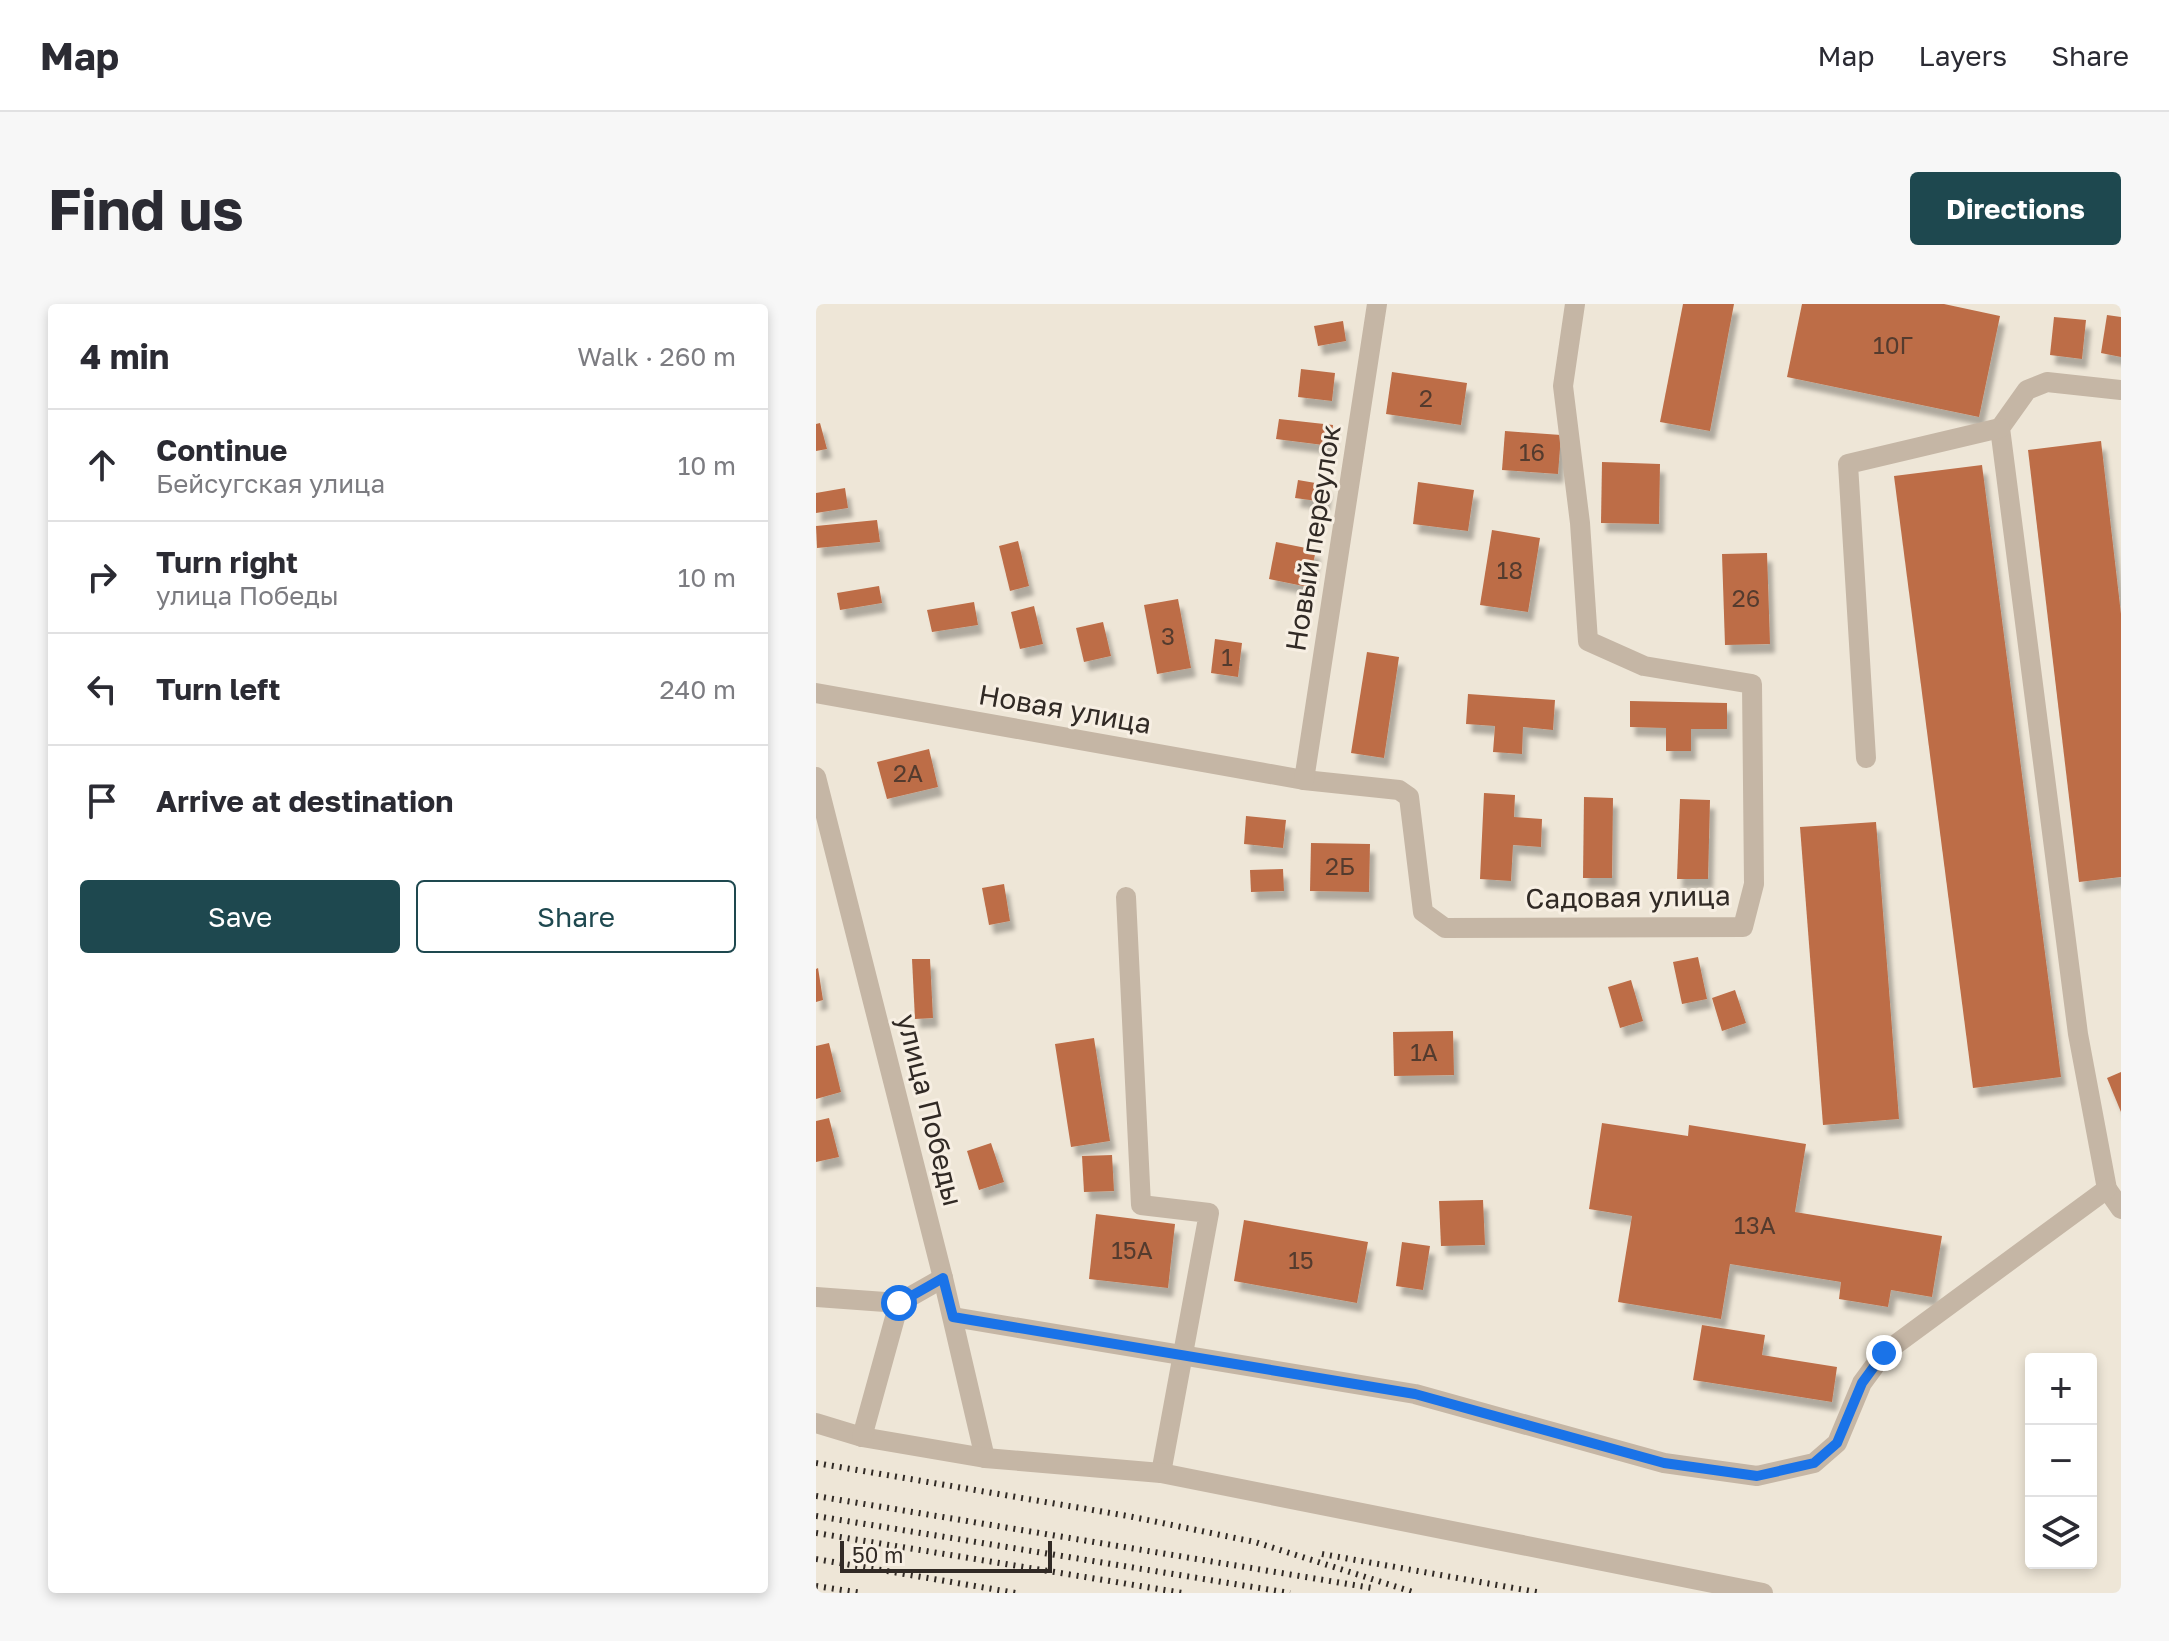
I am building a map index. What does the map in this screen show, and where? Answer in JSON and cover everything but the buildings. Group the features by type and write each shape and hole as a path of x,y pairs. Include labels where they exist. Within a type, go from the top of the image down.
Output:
{"street":[{"name":"Новый переулок","path":"1304,780 1377,304"},
{"name":"Садовая улица","path":"1304,780 1399,790 1409,797 1423,912 1445,928 1743,927 1754,884 1752,684 1644,666 1588,641 1580,523 1563,386 1575,304"},
{"path":"1866,758 1848,464 2000,428 2027,390 2047,382 2121,390"},
{"path":"2000,428 2078,1034 2107,1189 2121,1209"},
{"name":"Новая улица","path":"816,693 1304,780"},
{"name":"улица Победы","path":"816,777 953,1317 985,1458"},
{"path":"1126,897 1141,1205 1209,1213 1161,1473"},
{"path":"953,1317 1415,1394 1664,1463 1757,1476 1814,1463 1837,1443 1862,1383 1884,1353 2107,1189"},
{"path":"818,1300 899,1303 943,1278"},
{"path":"862,1437 899,1303"},
{"path":"816,1423 862,1437 985,1458 1161,1473 1763,1593"}],"railway":[{"path":"816,1463 1128,1516 1255,1542 1416,1593"},
{"path":"816,1496 1372,1588"},
{"path":"816,1516 1290,1593"},
{"path":"816,1533 1183,1593"},
{"path":"1322,1554 1542,1593"},
{"path":"816,1559 1016,1593"},
{"path":"816,1586 862,1593"}],"route":[{"path":"899,1303 943,1278 953,1317 1415,1394 1664,1463 1757,1476 1814,1463 1837,1443 1862,1383 1884,1353"}]}
